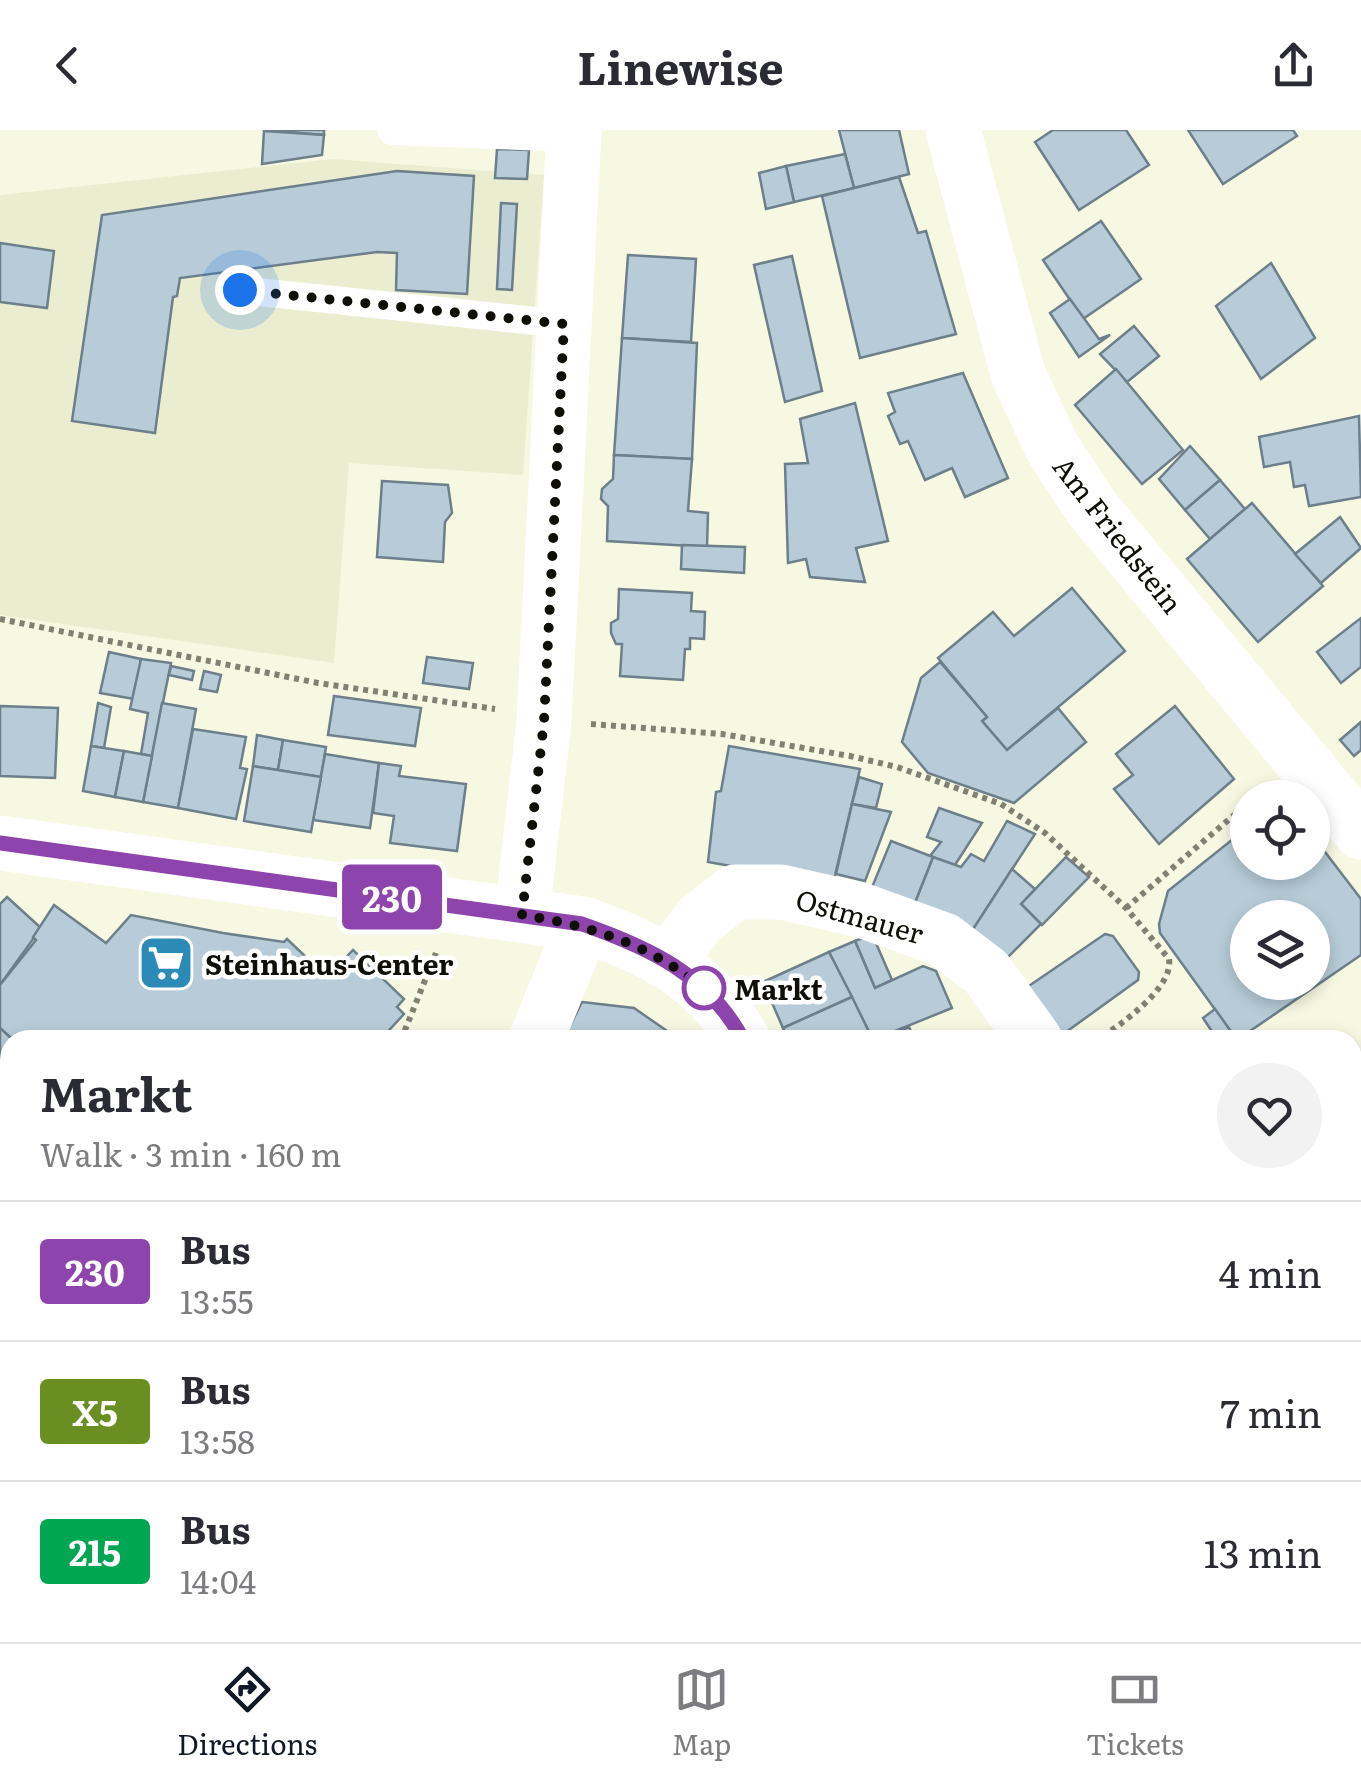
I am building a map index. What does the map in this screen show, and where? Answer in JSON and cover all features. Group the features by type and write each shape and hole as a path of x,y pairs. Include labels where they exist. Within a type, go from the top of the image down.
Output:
{"street":[{"name":"Am Friedstein","path":"953,130 1018,374 1052,447 1091,507 1361,832"},
{"path":"522,915 544,721 574,134"},
{"path":"0,843 582,924 636,942 669,960 704,988 736,1030"},
{"name":"Ostmauer","path":"669,960 699,920 735,892 782,892 861,910 944,940 986,972 1029,1030"},
{"path":"540,1030 582,924"}],"lane":[{"path":"392,131 574,134"},
{"path":"240,290 564,324"}],"path":[{"path":"0,619 318,683 509,711 544,721 722,734 898,767 1018,814 1126,908 1162,947 1170,967 1130,1019 1113,1030"},
{"path":"1126,908 1230,818"},
{"path":"405,1030 456,906"}],"shaded area":[{"path":"333,159 544,175 523,475 349,463 334,663 0,615 0,195"}],"building":[{"path":"264,130 324,130 324,135"},
{"path":"839,130 899,130 909,174 854,188"},
{"path":"1053,130 1126,130 1149,165 1079,210 1035,142"},
{"path":"1188,130 1293,130 1297,136 1223,184"},
{"path":"264,131 324,135 322,155 262,164"},
{"path":"497,149 529,150 527,179 495,178"},
{"path":"845,154 854,188 794,202 786,166"},
{"path":"786,166 794,202 766,209 759,173"},
{"path":"397,171 474,176 467,294 396,290 397,253 377,252 180,278 177,296 173,297 155,433 72,421 102,215"},
{"path":"899,177 918,233 926,231 956,334 860,358 822,196"},
{"path":"501,203 517,204 512,290 497,289"},
{"path":"1101,221 1141,279 1083,319 1043,260"},
{"path":"0,243 54,251 47,308 0,302"},
{"path":"628,255 696,259 691,342 622,338"},
{"path":"792,256 822,391 785,402 754,265"},
{"path":"1271,263 1315,338 1261,379 1216,306"},
{"path":"1070,299 1099,339 1110,335 1079,357 1050,313"},
{"path":"1134,326 1159,356 1127,382 1100,354"},
{"path":"622,338 697,343 692,459 614,455"},
{"path":"1116,369 1183,450 1142,484 1075,405"},
{"path":"963,373 1008,478 965,497 952,468 925,480 908,441 900,444 888,416 895,412 888,393"},
{"path":"855,403 888,541 856,548 865,582 810,577 806,559 788,563 785,464 808,463 800,419"},
{"path":"1359,416 1361,497 1309,506 1305,485 1294,487 1290,462 1264,467 1259,437"},
{"path":"1190,446 1220,480 1185,510 1159,479"},
{"path":"614,455 692,459 688,511 708,513 707,547 607,541 608,506 601,499 602,489 613,479"},
{"path":"1220,480 1245,509 1210,539 1185,510"},
{"path":"382,481 448,485 452,513 445,522 443,562 377,557"},
{"path":"1252,503 1323,586 1258,642 1187,559"},
{"path":"1340,517 1361,548 1321,583 1295,554"},
{"path":"682,545 745,547 744,573 681,569"},
{"path":"1072,588 1125,651 1007,750 982,721 987,717 938,658 993,612 1014,636"},
{"path":"619,589 692,593 691,611 705,612 704,639 690,638 690,649 685,649 683,680 620,676 622,644 616,644 611,633 611,623 618,619"},
{"path":"1361,618 1361,667 1341,683 1317,652"},
{"path":"109,652 141,659 134,699 100,693"},
{"path":"427,657 473,663 469,689 423,683"},
{"path":"141,659 171,663 152,756 141,754 148,713 130,709"},
{"path":"940,662 987,717 982,721 1007,750 1058,708 1086,742 1014,803 928,773 902,742 921,678"},
{"path":"171,666 194,671 192,680 169,675"},
{"path":"204,671 221,675 217,692 200,689"},
{"path":"334,696 421,708 415,746 328,735"},
{"path":"98,703 111,707 104,748 91,746"},
{"path":"162,703 196,709 178,808 143,802"},
{"path":"0,706 58,708 55,778 0,776"},
{"path":"1175,706 1234,779 1159,844 1114,789 1133,775 1116,754"},
{"path":"1361,722 1361,750 1354,756 1340,740"},
{"path":"193,729 246,737 240,768 247,769 236,819 178,808"},
{"path":"257,735 283,740 278,770 253,766"},
{"path":"283,740 326,747 321,777 278,770"},
{"path":"91,746 124,751 115,797 83,791"},
{"path":"729,746 860,769 833,884 708,862 716,792 721,791"},
{"path":"124,751 152,756 143,802 115,797"},
{"path":"325,754 379,763 370,828 313,820"},
{"path":"379,763 401,766 399,776 466,784 457,851 390,843 394,816 373,813"},
{"path":"253,766 321,777 311,832 244,821"},
{"path":"859,777 882,784 876,808 852,804"},
{"path":"852,804 891,812 865,881 836,874"},
{"path":"939,808 982,823 955,865 930,856 941,842 927,837"},
{"path":"1007,821 1035,834 968,937 914,905 933,857 961,867 971,854 984,861"},
{"path":"891,841 933,857 914,905 868,897"},
{"path":"1230,841 1230,880 1330,880 1330,859 1361,899 1361,955 1330,976 1330,900 1230,900 1230,1000 1295,1000 1252,1030 1230,1030 1160,933 1168,891"},
{"path":"1066,857 1089,877 1042,925 1021,904"},
{"path":"1012,869 1035,889 1021,904 1041,924 999,966 968,937"},
{"path":"7,897 41,928 0,985 0,904"},
{"name":"Steinhaus-Center","path":"54,905 106,943 131,915 223,933 284,942 287,939 327,977 353,950 404,999 397,1007 404,1014 389,1030 2,1030 0,985 36,940 33,937"},
{"path":"872,934 892,980 875,988 855,941"},
{"path":"1105,934 1113,936 1139,972 1138,980 1069,1030 1048,1030 1020,992"},
{"path":"855,941 875,988 923,966 936,971 952,1008 898,1030 868,1030 829,952"},
{"path":"829,952 852,997 783,1028 763,982"},
{"path":"852,997 868,1030 784,1030"},
{"path":"582,1002 634,1008 666,1030 568,1030"},
{"path":"1215,1009 1230,1030 1211,1030 1203,1018"}],"bus line":[{"name":"230","path":"0,843 582,924 636,942 669,960 704,988 738,1030"}],"place":[{"name":"Steinhaus-Center","path":"166,963"},
{"name":"Markt","path":"704,988"}],"route":[{"path":"240,290 564,324 544,721 522,915 582,924 636,942 669,960 704,988"}]}
